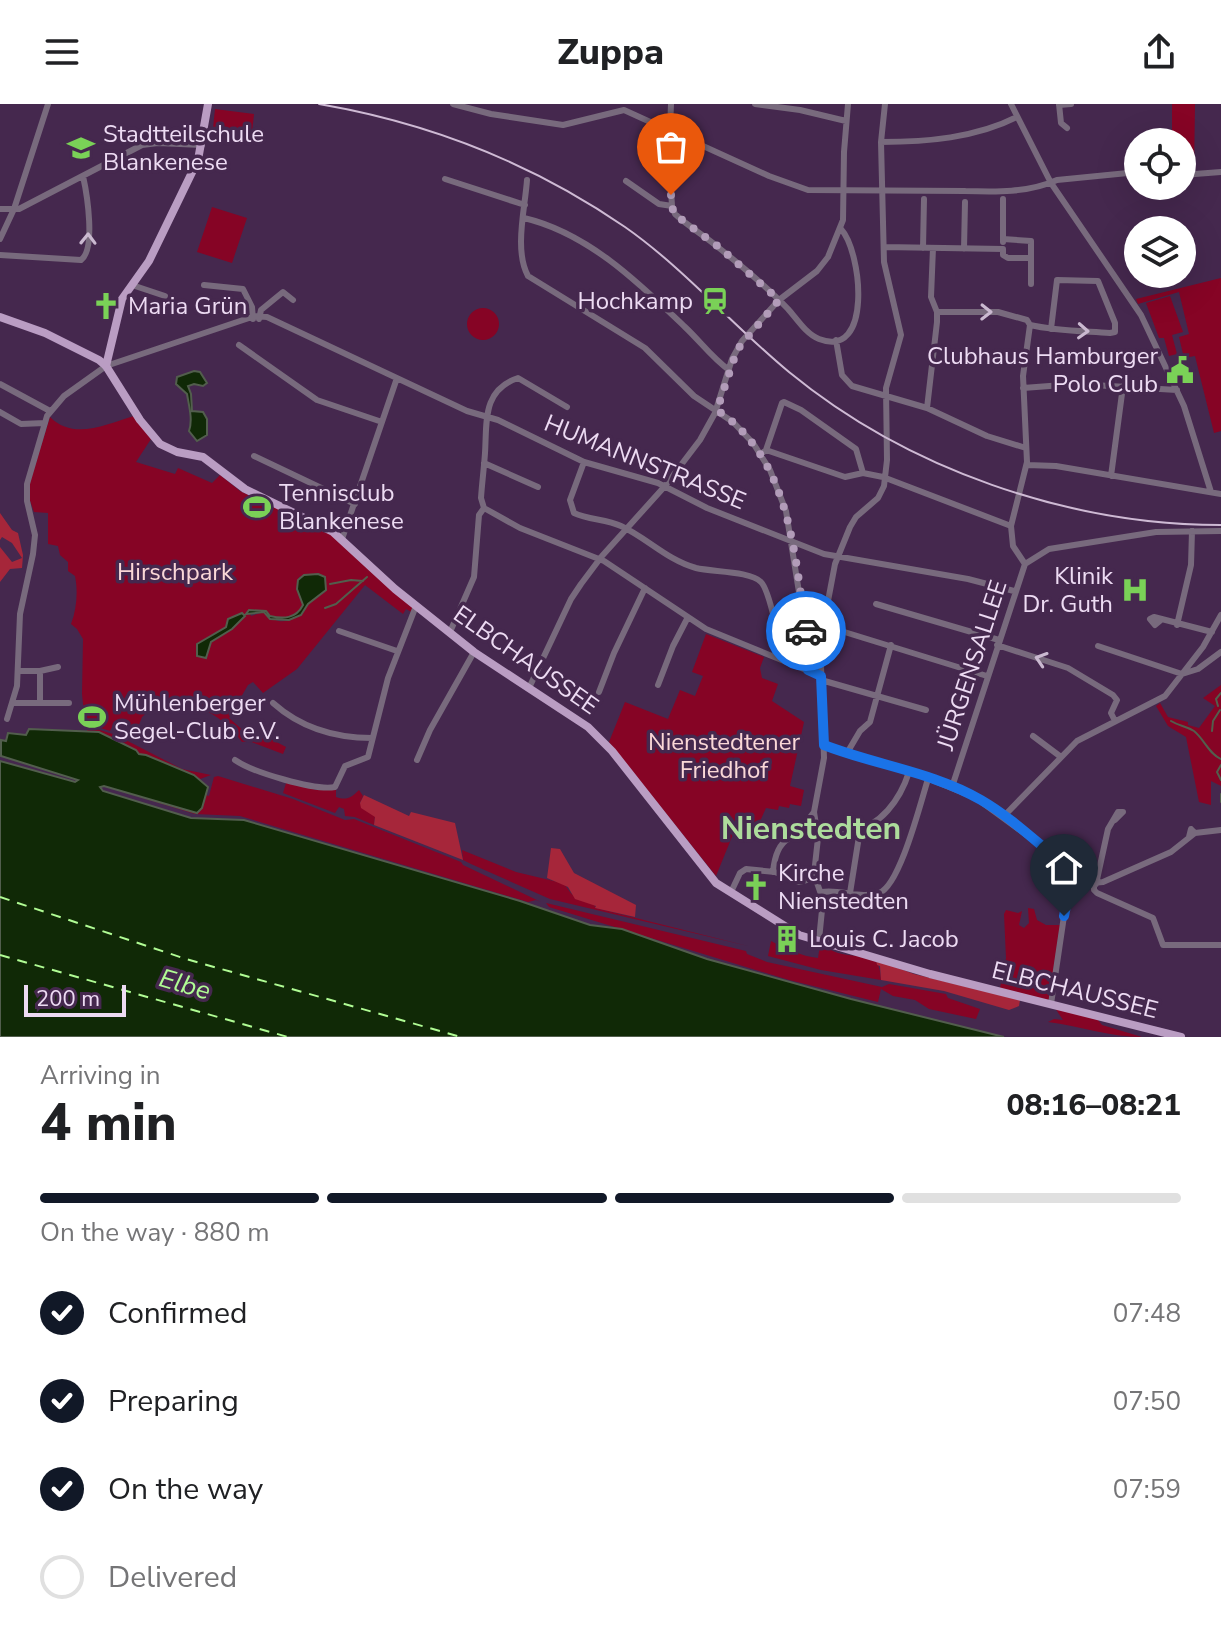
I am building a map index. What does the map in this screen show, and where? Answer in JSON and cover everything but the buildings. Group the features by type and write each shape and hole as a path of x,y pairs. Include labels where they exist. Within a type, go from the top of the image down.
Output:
{"main road":[{"path":"102,368 111,347 120,305 149,261 194,171 202,145 208,104"},
{"name":"ELBCHAUSSEE","path":"2,320 45,333 92,355 160,444 177,452 203,457 245,489 326,528 474,652 574,716 605,742 712,878 792,932 911,969 1181,1037"},
{"path":"92,355 103,354 111,347"}],"street":[{"path":"0,239 14,209 48,104"},
{"path":"453,104 563,125 624,110 788,184 814,190 1015,191 1124,172"},
{"path":"671,104 672,206 678,217 719,247 779,300 812,335 820,339 836,340 846,335 856,316 859,298 854,259 847,235 841,229"},
{"path":"755,104 846,121"},
{"path":"529,688 571,599 600,559 693,451 717,410 742,341 779,300 820,267 841,229 848,104"},
{"path":"819,940 823,900 814,878 817,834 814,812 822,776 824,745 821,678 825,626 838,557 853,521 878,498 886,478 887,383 901,335 885,272 881,142 885,104"},
{"path":"1011,104 1051,183 1131,298 1177,390 1211,492"},
{"path":"1067,128 1061,123 1059,104 1071,104"},
{"path":"881,142 909,142 992,129 1017,117"},
{"path":"0,209 19,209 146,144 202,145"},
{"path":"1196,174 1221,172"},
{"path":"0,255 81,260 86,257 89,235 83,176"},
{"path":"445,179 525,205"},
{"path":"527,180 523,264 530,279 645,348 694,396 717,410 763,452 782,499 792,539 810,661 808,670"},
{"path":"626,181 659,204 672,206"},
{"path":"923,248 924,199"},
{"path":"1003,199 1003,255 1008,258 1031,258"},
{"path":"964,249 965,202"},
{"path":"524,218 566,233 601,255 687,329 729,370"},
{"path":"1003,239 1029,240 1031,284"},
{"path":"884,247 1003,249"},
{"path":"927,408 937,312 931,297 933,248"},
{"path":"937,312 1009,313 1024,318 1030,325 1051,329 1115,332 1100,283 1095,280 1057,280 1051,329"},
{"path":"132,285 165,296"},
{"path":"204,285 243,289 255,318"},
{"path":"7,719 18,671 20,614 32,568 35,535 27,501 27,484 50,411 64,396 102,368 255,318 283,292 293,300"},
{"name":"HUMANNSTRASSE","path":"255,318 273,321 486,418 501,421 584,462 665,486 707,508 838,557 968,579 1014,591"},
{"path":"1025,564 1013,546 1011,526 1013,508 1027,465 1023,388 1024,357 1030,325"},
{"path":"836,340 845,381 856,388 927,408 982,434 1026,448"},
{"path":"239,345 317,400 382,422"},
{"path":"342,539 397,378"},
{"path":"567,407 521,379 498,389 486,418 481,498 484,508 520,528 600,559 716,634 780,658 821,678 926,710"},
{"path":"0,384 50,411"},
{"path":"1023,388 1062,384 1177,390"},
{"path":"1111,476 1123,386"},
{"path":"763,452 784,402 801,410 856,449 863,473"},
{"path":"0,412 21,424 45,423"},
{"path":"763,452 845,477 863,473 886,478 1011,526"},
{"path":"254,456 355,504"},
{"path":"584,462 570,500 572,510 578,515 626,529 684,563 710,571 750,576 760,581 765,588 780,658"},
{"path":"484,463 538,487"},
{"path":"1027,465 1046,465 1221,494"},
{"path":"450,632 474,577 479,515 484,508"},
{"path":"1177,625 1191,565 1192,531"},
{"name":"JÜRGENSALLEE","path":"952,787 1025,564 1049,549 1156,532 1221,531"},
{"path":"599,692 645,588"},
{"path":"876,604 998,642 1068,668 1113,695 1117,700 1111,713 1115,721"},
{"path":"235,760 285,778 335,787 348,764 368,758 397,651 416,606"},
{"path":"1004,816 1081,737 1163,698 1221,615"},
{"path":"658,685 688,617"},
{"path":"1161,620 1212,632"},
{"path":"825,626 987,676"},
{"path":"339,631 397,651"},
{"path":"847,753 861,729 870,722 891,645"},
{"path":"1098,646 1182,674 1198,669 1221,652"},
{"path":"417,760 430,730 474,652"},
{"path":"18,671 58,667"},
{"path":"40,671 40,703"},
{"path":"13,703 69,703"},
{"path":"273,703 307,727 351,738 372,738"},
{"path":"1033,736 1061,757"},
{"path":"824,745 952,787 981,800 1073,871 1095,884"},
{"path":"797,834 847,834 860,830 880,817 898,799 909,772"},
{"path":"822,892 878,894 890,884 928,779"},
{"path":"773,872 783,843 797,834 814,812"},
{"path":"1115,820 1108,829 1093,889 1153,918 1163,945 1221,945"},
{"path":"850,893 860,830"},
{"path":"1095,884 1166,855 1192,835 1221,830"},
{"path":"731,892 744,869 773,872 799,882 814,878"},
{"path":"1051,1004 1073,871"}],"green space":[{"path":"1172,104 1195,104 1195,128 1172,128"},
{"path":"215,109 254,114 252,133 213,128"},
{"path":"212,207 247,218 232,263 197,252"},
{"path":"1221,278 1221,431 1214,433 1195,356 1184,358 1179,337 1189,334 1179,292 1138,304 1136,299 1181,288 1196,288 1196,284"},
{"path":"1170,296 1183,332 1172,335 1177,354 1169,356 1164,338 1159,338 1146,303"},
{"path":"483,308 495,312 499,324 495,336 483,340 471,336 467,324 471,312"},
{"name":"Hirschpark","path":"134,416 151,439 136,462 175,474 178,468 212,483 220,475 240,491 328,532 416,606 413,613 406,609 403,614 365,585 297,669 263,693 253,682 248,685 229,718 245,732 267,737 286,747 283,754 249,741 242,742 215,716 183,704 157,703 142,717 135,735 126,738 119,736 123,724 115,721 110,731 85,723 83,639 71,624 76,600 75,576 68,571 68,562 60,555 58,546 48,544 48,513 34,512 28,495 30,482 50,417 69,428 80,429","holes":["318,574 326,582 325,592 294,617 277,621 271,618 264,612 251,616 249,610 267,612 271,617 293,615 303,605 297,589 299,577","242,613 232,629 210,643 206,658 197,656 197,644 219,632"]},
{"name":"Nienstedtener Friedhof","path":"706,634 764,657 760,668 762,678 778,684 772,701 804,722 790,786 804,790 801,806 790,804 789,808 779,806 778,810 766,808 756,830 738,822 716,876 609,742 625,702 668,719 680,690 695,696 703,676 692,672"},
{"path":"1221,685 1221,786 1211,781 1211,805 1199,802 1186,737 1168,726 1156,706 1160,703 1168,717 1199,728 1215,706 1203,698"},
{"path":"87,726 116,735 182,769 211,775 200,779 139,754 116,738 87,732"},
{"path":"214,777 293,799 345,820 354,819 461,862 541,902 528,902 240,816 195,814 104,786 197,813 206,795 209,796"},
{"path":"287,780 316,790 336,789 336,797 343,799 359,790 363,796 360,803 375,816 374,825 345,816 344,809 339,807 335,813 283,793"},
{"path":"462,850 516,872 562,883 575,897 593,903 596,908 748,946 550,899 463,860"},
{"path":"546,903 746,951 767,962 882,987 889,984 946,994 948,998 980,1009 976,1019 929,1009 915,1000 893,996 881,989 878,1002 789,980 549,907"},
{"path":"1028,908 1034,909 1037,920 1046,925 1060,925 1047,1000 1000,988 1006,958 1004,914 1006,910 1022,911 1019,925 1024,928 1029,923"},
{"path":"771,941 794,952 818,958 820,945 846,955 868,957 877,963 881,980 821,970 768,956"},
{"path":"1055,1008 1142,1037 1048,1022 1063,1020"}],"shaded area":[{"path":"0,513 12,530 18,533 23,555 22,568 10,569 0,582 0,547 12,562 22,558 12,543 2,537 0,540"},
{"path":"364,795 409,816 411,812 455,823 463,860 374,825 375,817 361,808"},
{"path":"551,848 560,849 574,873 636,905 635,917 595,908 575,899 568,887 547,878"},
{"path":"876,960 914,974 1020,1000 1019,1006 1009,1010 944,991 881,980 880,966"}],"water":[{"path":"200,372 207,383 188,386 192,411 203,412 207,419 207,435 197,441 189,431 191,418 187,394 176,384 177,377"},
{"path":"304,575 325,577 326,590 308,604 301,615 289,620 270,619 264,612 246,614 249,610 266,611 275,617 293,615 303,605 297,589 298,580"},
{"path":"242,613 245,616 232,629 211,642 206,658 197,656 197,644 226,627 228,619"},
{"name":"Elbe","path":"29,729 99,732 139,754 194,775 208,787 202,808 197,813 104,786 100,787 103,791 191,818 244,820 520,901 590,925 622,929 707,959 1004,1037 0,1037 0,761 75,782 78,780 1,756 1,740 6,741 8,733 26,735"}],"waterway":[{"path":"325,608 336,604 367,577"},
{"path":"330,584 363,581"},
{"path":"1218,706 1216,699 1221,693"},
{"path":"1212,731 1213,721 1220,710"},
{"path":"1171,721 1194,731 1221,759"},
{"path":"1221,765 1217,772 1221,780"},
{"path":"1221,794 1221,802"}],"ferry route":[{"path":"0,897 186,959 461,1037"},
{"path":"0,955 288,1037"}],"tram line":[{"path":"319,104 440,134 554,183 647,243 768,354 835,406 885,437 937,463 992,485 1106,515 1221,525"}],"way so far":[{"path":"671,195 673,211 678,217 719,247 779,300 742,341 732,359 717,410 753,443 778,489 793,543 806,631"}],"place":[{"name":"Stadtteilschule Blankenese","path":"81,148"},
{"name":"Hochkamp","path":"715,301"},
{"name":"Maria Grün","path":"106,306"},
{"name":"Clubhaus Hamburger Polo Club","path":"1180,370"},
{"name":"Tennisclub Blankenese","path":"257,507"},
{"name":"Klinik Dr. Guth","path":"1135,590"},
{"name":"Mühlenberger Segel-Club e.V.","path":"92,717"},
{"name":"Kirche Nienstedten","path":"756,887"},
{"name":"Louis C. Jacob","path":"787,939"}],"district":[{"name":"Nienstedten","path":"811,828"}],"route":[{"path":"806,631 810,661 808,670 821,676 824,745 952,787 981,800 1004,816 1073,871 1064,916"}]}
